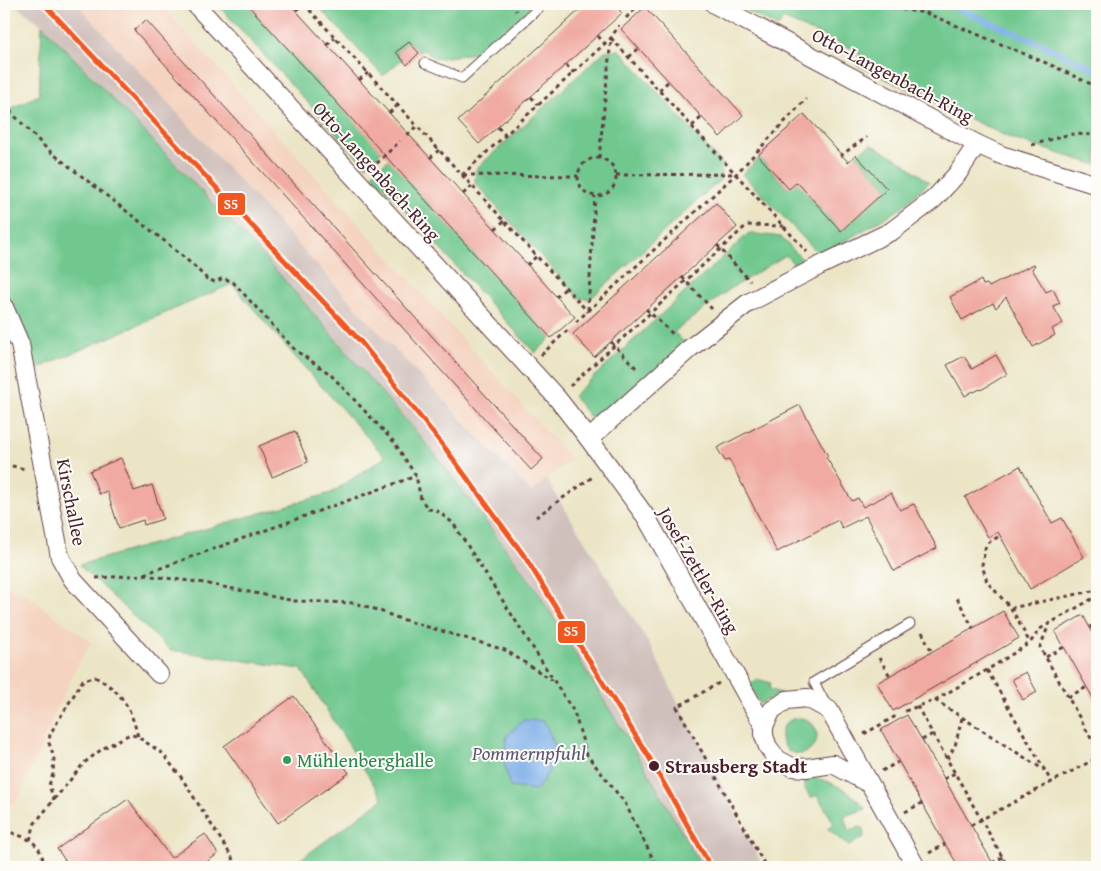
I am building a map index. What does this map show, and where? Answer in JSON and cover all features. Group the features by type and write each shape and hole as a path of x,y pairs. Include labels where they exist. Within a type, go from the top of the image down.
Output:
{"street":[{"name":"Otto-Langenbach-Ring","path":"195,4 557,398 589,439 688,349 748,303 892,230 934,199 958,173 977,144 714,4"},
{"path":"977,144 1001,154 1097,185"},
{"name":"Kirschallee","path":"4,307 20,344 60,557 73,580 159,674"},
{"name":"Josef-Zettler-Ring","path":"589,439 646,516 764,726 764,736 768,747 777,759 792,767 806,768 833,764 868,782"},
{"path":"764,726 772,710 787,700 807,698 829,710 916,867"}],"lane":[{"path":"425,63 462,78 543,4"},
{"path":"829,710 814,682 873,646 914,625"}],"path":[{"path":"296,10 304,4 588,312"},
{"path":"626,18 640,4"},
{"path":"887,4 892,8 926,13 1051,65 1097,87"},
{"path":"462,176 605,44 611,38 618,25"},
{"path":"598,36 605,44"},
{"path":"328,45 335,38"},
{"path":"611,38 819,266"},
{"path":"599,158 611,38"},
{"path":"629,57 639,48"},
{"path":"566,65 574,73"},
{"path":"360,80 368,73"},
{"path":"659,90 669,81"},
{"path":"531,97 538,105"},
{"path":"576,322 736,174 806,99"},
{"path":"4,105 48,149 194,266 207,279 215,282 223,278 233,282 295,350 330,374 394,442 416,476 421,499 428,509 436,510 453,523 574,712 588,754 625,803 657,867"},
{"path":"389,113 398,106"},
{"path":"692,126 702,117"},
{"path":"407,135 417,126"},
{"path":"498,127 506,136"},
{"path":"1001,154 1070,134 1097,135"},
{"path":"840,156 867,137"},
{"path":"357,181 400,141"},
{"path":"430,158 439,150"},
{"path":"599,158 612,164 616,175 614,186 610,192 603,196 588,194 582,190 578,176 580,168 585,162 599,158"},
{"path":"616,175 736,174"},
{"path":"462,176 578,176"},
{"path":"463,194 472,186"},
{"path":"588,312 596,196"},
{"path":"495,230 504,221"},
{"path":"557,398 747,225 784,226"},
{"path":"717,245 763,295"},
{"path":"528,265 537,256"},
{"path":"682,277 724,322"},
{"path":"556,297 566,288"},
{"path":"646,309 688,349"},
{"path":"527,367 570,328"},
{"path":"611,342 650,384"},
{"path":"536,517 609,466"},
{"path":"143,575 416,476"},
{"path":"998,537 986,544 982,565 988,582 1011,608 1030,643"},
{"path":"73,580 143,575 198,582 295,601 354,603 505,650 553,680"},
{"path":"1011,608 1097,590"},
{"path":"905,711 935,700 987,670 1030,643 1040,629 1050,622 1097,596"},
{"path":"957,598 973,628"},
{"path":"1050,622 1040,647 1097,749"},
{"path":"1090,627 1097,623"},
{"path":"914,625 932,652"},
{"path":"873,646 890,676"},
{"path":"1046,657 1064,647"},
{"path":"987,670 1052,783"},
{"path":"734,674 677,707 766,867"},
{"path":"54,801 49,785 53,774 54,757 50,743 50,734 83,680 95,677 109,684 122,698 133,715 138,737"},
{"path":"1068,697 1087,686"},
{"path":"935,700 1045,770"},
{"path":"917,706 1008,867"},
{"path":"847,743 896,716"},
{"path":"947,759 955,746 962,718"},
{"path":"30,840 35,823 84,764 102,749 130,734 138,737 162,753 181,777 232,857 234,867"},
{"path":"922,740 933,734"},
{"path":"1092,741 1097,738"},
{"path":"971,825 1097,758"},
{"path":"944,779 955,773"},
{"path":"4,830 30,840 41,852 45,867"},
{"path":"992,863 1003,857"}],"shaded area":[{"path":"14,4 77,4 386,340 532,493 546,479 651,647 763,867 701,867 649,774 535,586 434,453 266,259 42,25"},
{"path":"77,4 160,4 571,459 532,493 386,340"},
{"path":"4,586 26,595 91,642 74,672 15,805 4,801"}],"green space":[{"path":"217,4 247,4 382,151 366,166"},
{"path":"316,4 534,4 481,52 435,59 422,50 419,53 409,42 396,52 402,59 383,76"},
{"path":"734,4 1087,4 1097,12 1097,165 1012,139 857,65 860,52 783,19 778,27"},
{"path":"42,25 266,259 434,453 534,586 649,774 701,867 290,867 383,799 301,669 170,650 79,565 331,493 385,457 232,284 32,371 19,325 4,291 4,112 39,95"},
{"path":"620,50 721,163 721,179 590,299 579,298 475,183 476,169 605,51"},
{"path":"871,144 903,162 929,182 900,209 826,252 817,252 742,174 760,158 788,189 798,181 810,197 841,230 887,189 856,155"},
{"path":"389,159 551,338 535,353 372,174"},
{"path":"749,233 781,237 802,259 800,266 796,267 786,255 730,289 674,332 686,344 597,417 590,417 573,396"},
{"path":"757,679 771,683 769,689 781,693 760,704 750,685"},
{"path":"799,718 806,719 812,723 816,729 816,743 812,749 806,753 799,754 792,753 786,749 782,743 781,736 782,729 786,723 792,719"},
{"path":"813,777 842,788 866,809 844,816 848,830 861,827 864,837 849,846 828,829 834,823 817,795 811,798 804,787 805,782"}],"water":[{"name":"Pommernpfuhl","path":"524,720 544,721 557,750 548,773 537,790 510,787 503,758 507,735"}],"building":[{"path":"247,4 290,4 575,317 551,338"},
{"path":"586,4 613,4 622,13 479,144 458,121"},
{"path":"645,7 743,115 720,137 621,29"},
{"path":"146,20 543,459 531,470 134,30"},
{"path":"409,42 419,53 407,65 396,52"},
{"path":"804,114 848,162 856,155 887,189 841,231 797,182 789,189 758,155"},
{"path":"716,203 737,227 594,357 573,334"},
{"path":"1034,264 1032,269 1046,292 1053,289 1060,303 1053,306 1063,323 1052,329 1055,335 1033,347 1006,297 996,308 993,303 962,320 950,297 981,280 983,285 987,284 989,287"},
{"path":"996,355 1007,374 981,390 973,391 965,396 947,365 964,356 972,369"},
{"path":"800,405 828,456 826,457 852,501 858,498 863,507 891,493 900,510 914,504 937,548 894,571 866,516 842,528 838,520 777,552 729,459 725,461 717,448"},
{"path":"295,431 308,462 272,477 259,446"},
{"path":"121,458 134,491 152,485 163,519 144,525 143,520 119,528 107,491 99,494 90,471"},
{"path":"1020,466 1052,523 1062,518 1084,557 1030,589 998,532 988,537 965,497"},
{"path":"1003,611 1019,638 893,711 877,683"},
{"path":"1083,615 1097,641 1097,705 1055,631"},
{"path":"1026,672 1037,692 1023,700 1012,679"},
{"name":"Mühlenberghalle","path":"294,696 349,773 278,823 224,746"},
{"path":"907,715 995,867 959,867 945,844 881,730"},
{"path":"128,799 171,858 205,834 218,854 199,867 70,867 57,849"}],"waterway":[{"path":"947,4 1097,70"}],"transit line":[{"name":"S5","path":"44,4 361,342 445,448 525,557 650,759 711,867"}],"place":[{"name":"Mühlenberghalle","path":"287,760"},
{"name":"Strausberg Stadt","path":"654,766"}]}
